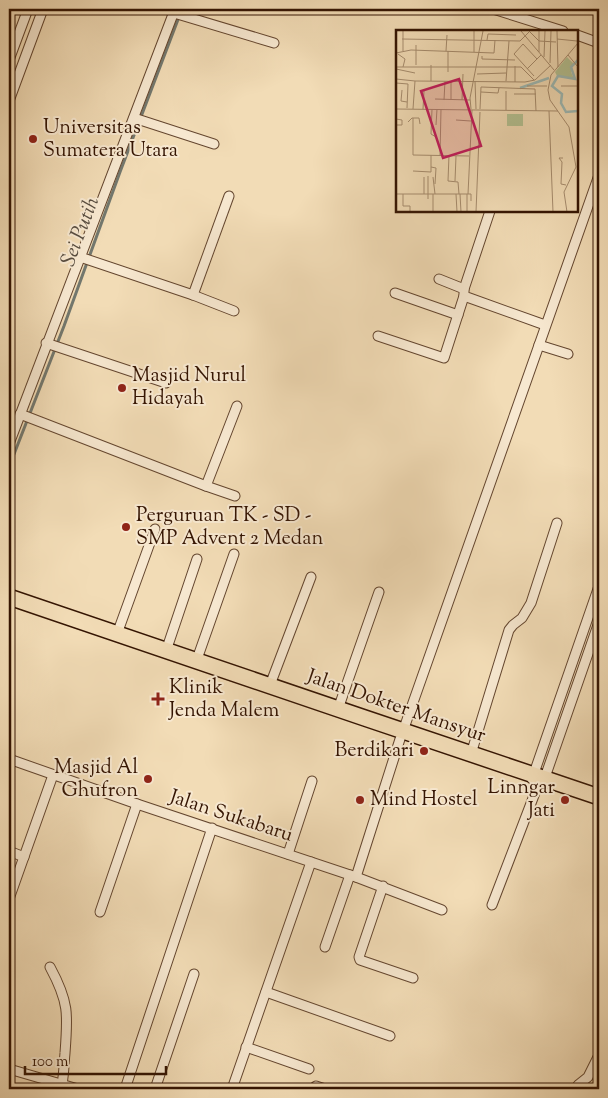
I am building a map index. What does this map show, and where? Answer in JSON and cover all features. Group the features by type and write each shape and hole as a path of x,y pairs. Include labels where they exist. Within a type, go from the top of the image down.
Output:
{"main road":[{"name":"Jalan Dokter Mansyur","path":"9,597 196,662 270,685 338,709 401,735 471,754 599,805"},
{"name":"Jalan Dokter Mansyur","path":"9,608 538,781 599,797"}],"street":[{"path":"9,60 28,9"},
{"path":"9,101 43,9"},
{"path":"493,9 514,12 535,27 557,30"},
{"path":"9,444 26,416 176,13 274,44"},
{"path":"578,35 599,42"},
{"path":"137,119 214,144"},
{"path":"325,947 353,876 599,175"},
{"path":"193,296 228,196"},
{"path":"378,336 443,359 445,357 490,212"},
{"path":"85,259 234,311"},
{"path":"439,279 464,292 545,326"},
{"path":"395,293 458,316"},
{"path":"53,345 166,383"},
{"path":"539,345 568,354"},
{"path":"206,486 237,406"},
{"path":"26,416 234,496"},
{"path":"471,754 509,630 513,624 522,618 531,603 556,523"},
{"path":"117,634 155,529"},
{"path":"196,662 234,554"},
{"path":"166,651 197,559"},
{"path":"270,685 311,577"},
{"path":"538,781 551,724 599,586"},
{"path":"338,709 379,592"},
{"path":"492,906 538,781 563,728 599,622"},
{"path":"575,656 586,660"},
{"path":"551,724 563,728"},
{"name":"Jalan Sukabaru","path":"9,759 383,886 442,910"},
{"path":"9,899 53,775"},
{"path":"288,854 312,780"},
{"path":"100,912 137,804"},
{"path":"125,1089 212,828"},
{"path":"9,851 24,857"},
{"path":"232,1089 311,862"},
{"path":"383,886 359,957 360,960 413,978"},
{"path":"50,967 64,997 66,1006 67,1036 62,1084"},
{"path":"155,1089 194,974"},
{"path":"266,992 390,1036"},
{"path":"246,1047 309,1069"},
{"path":"578,1085 588,1077 599,1055"},
{"path":"9,1068 78,1089"},
{"path":"312,1089 316,1086 325,1089"}],"waterway":[{"name":"Sei Putih","path":"9,467 64,326 182,9"}],"place":[{"name":"Universitas Sumatera Utara","path":"33,139"},
{"name":"Masjid Nurul Hidayah","path":"122,388"},
{"name":"Perguruan TK - SD - SMP Advent 2 Medan","path":"126,527"},
{"name":"Klinik Jenda Malem","path":"158,699"},
{"name":"Berdikari","path":"424,751"},
{"name":"Masjid Al Ghufron","path":"148,779"},
{"name":"Mind Hostel","path":"360,800"},
{"name":"Linngar Jati","path":"565,800"}]}
